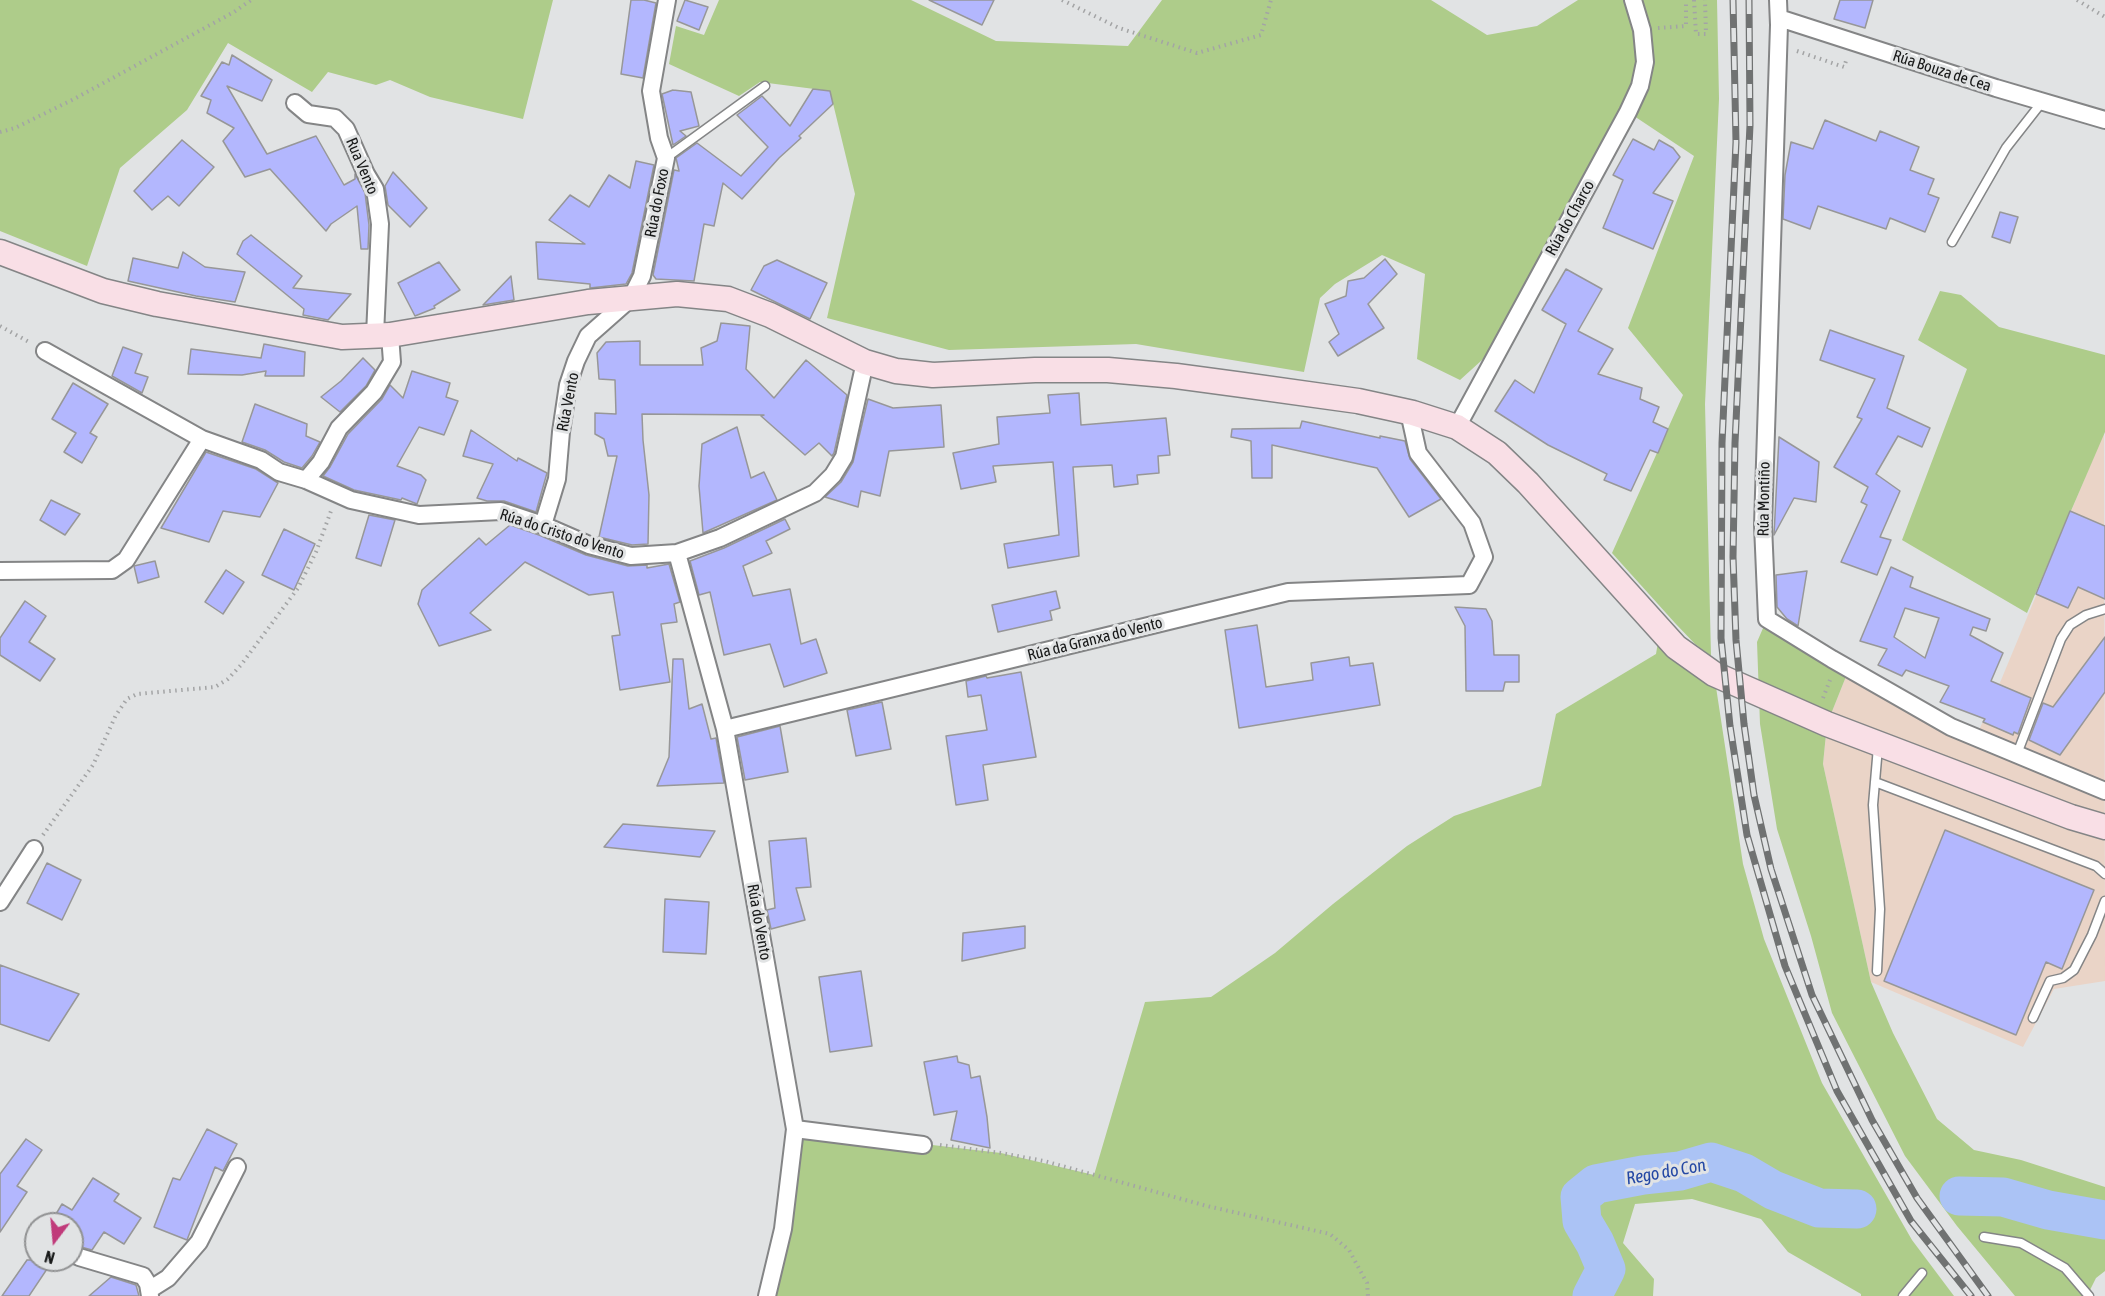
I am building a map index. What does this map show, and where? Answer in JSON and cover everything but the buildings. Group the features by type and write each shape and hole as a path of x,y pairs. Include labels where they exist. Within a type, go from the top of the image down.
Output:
{"main road":[{"path":"0,252 103,291 157,304 342,337 382,335 588,302 676,294 728,299 770,315 865,362 896,371 933,375 1035,370 1108,370 1176,376 1358,401 1409,412 1457,427 1497,453 1528,483 1676,647 1714,674 1827,724 2071,817 2105,827"}],"street":[{"name":"Rúa do Foxo","path":"631,298 642,276 666,158 659,138 651,91 667,0"},
{"name":"Rúa do Charco","path":"1457,427 1640,86 1645,62 1642,30 1633,0"},
{"name":"Rúa Montiño","path":"1778,0 1763,525 1767,619 1951,727 2105,791"},
{"name":"Rúa Bouza de Cea","path":"1779,18 2105,120"},
{"name":"Rua Vento","path":"295,103 308,114 335,118 346,129 361,165 375,189 380,224 382,335"},
{"name":"Rúa Vento","path":"543,525 557,479 566,397 576,361 588,336 631,298"},
{"path":"306,480 321,462 339,428 374,392 392,362 382,335"},
{"name":"Rúa do Cristo do Vento","path":"45,351 202,439 261,460 279,472 306,480 351,500 419,515 501,511 543,525 589,545 631,556 677,553 720,538 815,493 833,475 844,457 865,362"},
{"name":"Rúa da Granxa do Vento","path":"725,729 1288,592 1469,585 1484,557 1472,523 1418,453 1409,412"},
{"path":"0,571 112,570 126,560 202,439"},
{"name":"Rúa do Vento","path":"677,553 725,729 795,1129 783,1228 768,1296"},
{"path":"0,902 34,849"},
{"path":"795,1129 923,1145"},
{"path":"84,1258 143,1276 149,1293 168,1278 198,1242 237,1167"}],"lane":[{"path":"666,158 765,86"},
{"path":"1952,242 2006,148 2042,102"},
{"path":"2017,754 2061,639 2070,625 2086,615 2105,609"},
{"path":"1877,971 1880,909 1873,805 1879,744"},
{"path":"1875,782 2096,866 2105,874"},
{"path":"2033,1018 2050,981 2063,978 2073,970 2092,935 2105,901"},
{"path":"1984,1237 2021,1243 2065,1268 2089,1296"},
{"path":"1903,1296 1922,1273"}],"path":[{"path":"0,132 15,128 74,99 234,12 251,0"},
{"path":"1062,0 1119,28 1197,53 1261,35 1271,0"},
{"path":"1642,30 1686,26 1686,0"},
{"path":"1694,0 1696,34 1706,34 1705,0"},
{"path":"2077,0 2105,17"},
{"path":"1795,50 1844,67 1852,42"},
{"path":"0,326 45,351"},
{"path":"34,849 93,765 116,715 127,699 137,694 215,687 242,665 298,588 316,552 337,494"},
{"path":"1820,705 1837,662"},
{"path":"923,1145 979,1149 1044,1161 1207,1206 1330,1234 1349,1250 1367,1283 1368,1296"}],"shaded area":[{"path":"2104,432 2105,981 2054,989 2023,1047 1871,982 1823,764 1827,724 1849,669 1976,737"}],"green space":[{"path":"0,0 553,0 523,119 430,97 390,80 376,85 328,72 312,92 228,43 187,110 120,168 87,266 0,231"},
{"path":"719,0 911,0 996,41 1128,46 1162,0 1431,0 1487,35 1537,26 1578,0 1717,0 1719,99 1705,404 1711,656 1695,644 1612,553 1683,395 1628,328 1694,156 1628,112 1503,341 1460,380 1417,359 1425,274 1382,255 1335,284 1320,298 1304,372 1136,344 949,350 827,318 855,194 830,91 760,82 739,96 669,64 676,26 704,35"},
{"path":"1940,291 1961,295 1999,327 2105,355 2105,432 2027,613 1902,540 1967,369 1918,340"},
{"path":"1767,619 1849,669 1827,724 1823,764 1871,982 1893,1033 1937,1119 1974,1150 2021,1160 2105,1187 2105,1271 2096,1278 2089,1296 2015,1296 1957,1226 1905,1156 1832,1013 1811,936 1777,829 1760,724 1757,642"},
{"path":"1660,630 1714,674 1743,864 1764,939 1822,1083 1912,1240 1954,1296 1861,1296 1788,1252 1761,1219 1692,1199 1635,1204 1623,1243 1654,1279 1653,1296 764,1296 795,1129 1001,1153 1094,1175 1145,1002 1211,997 1275,953 1407,846 1454,816 1541,786 1556,714 1656,654"}],"waterway":[{"name":"Rego do Con","path":"1592,1296 1606,1269 1582,1221 1580,1197 1596,1184 1680,1171 1711,1162 1744,1173 1773,1190 1819,1208 1857,1209"},
{"name":"Rego do Con","path":"1959,1196 2003,1197 2048,1210 2105,1220"}],"railway":[{"path":"1733,0 1736,142 1722,443 1721,638 1730,726 1747,835 1785,966 1837,1091 1911,1221 1971,1296"},
{"path":"1749,0 1750,125 1735,443 1733,557 1736,640 1754,795 1771,869 1812,995 1872,1120 1917,1198 1988,1296"}]}
